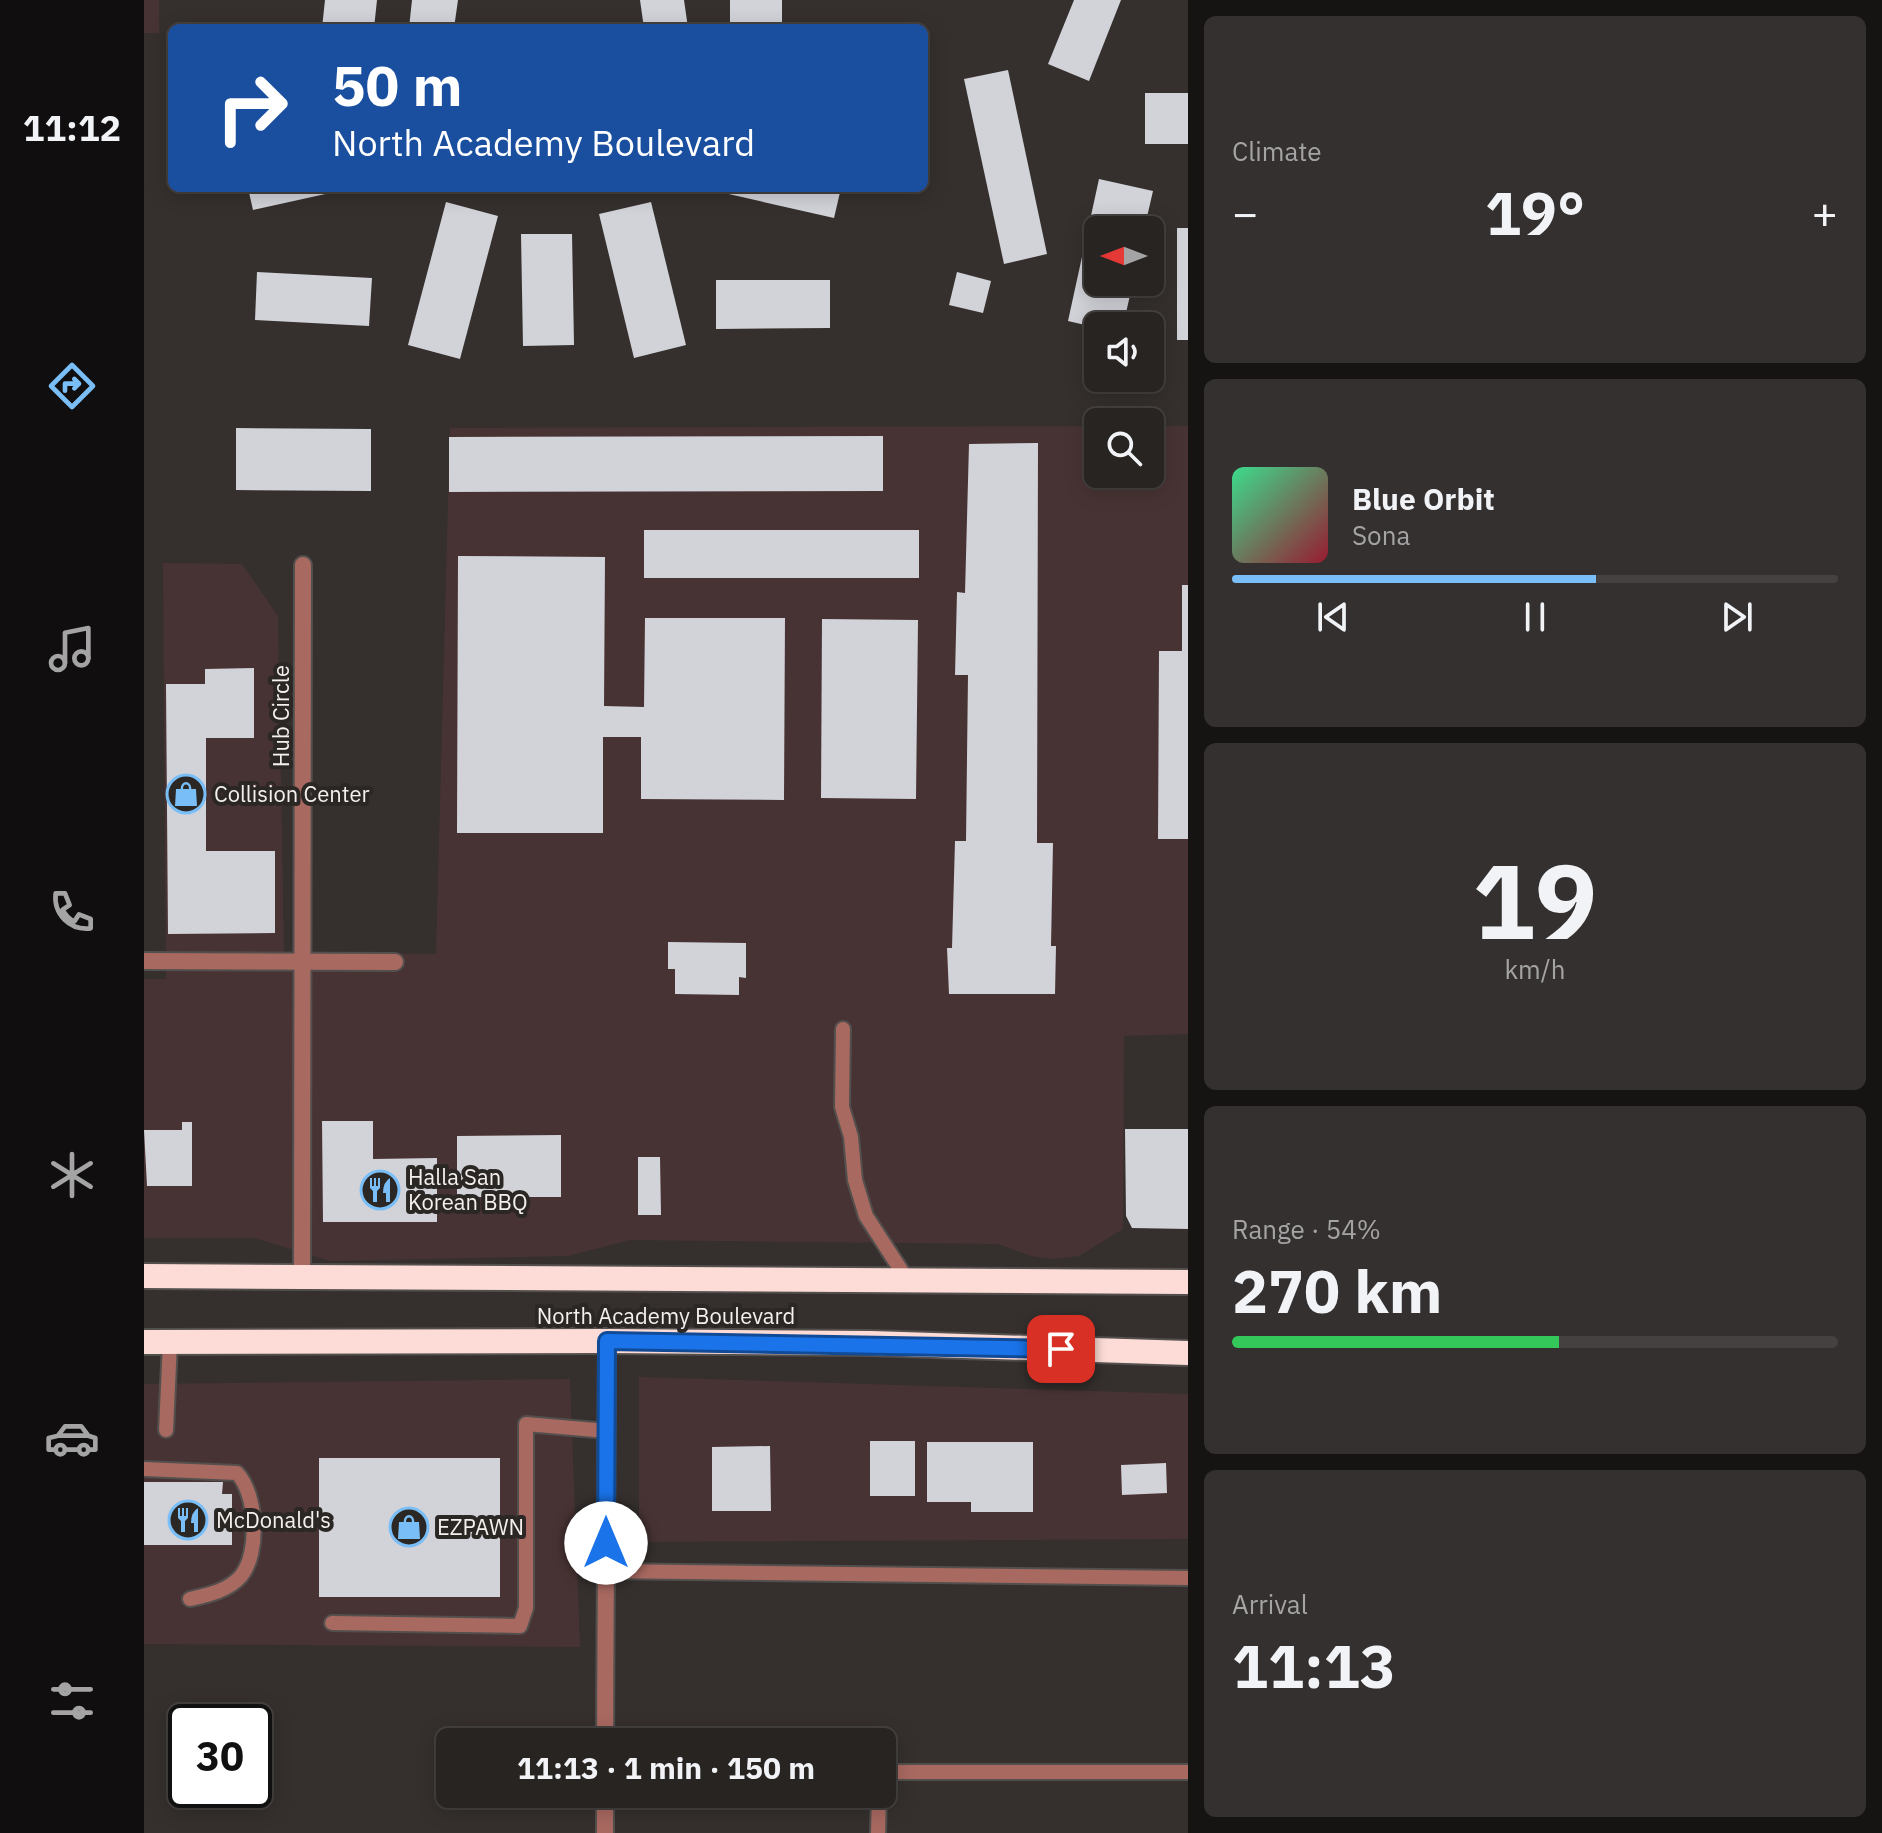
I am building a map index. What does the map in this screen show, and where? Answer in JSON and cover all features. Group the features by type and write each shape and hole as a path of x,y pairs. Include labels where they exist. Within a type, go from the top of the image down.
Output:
{"highway":[{"name":"North Academy Boulevard","path":"144,1276 1188,1282"},
{"name":"North Academy Boulevard","path":"144,1342 871,1343 1188,1353"}],"street":[{"name":"Hub Circle","path":"302,1277 303,565"},
{"path":"144,961 395,962"},
{"path":"605,1728 607,1341"},
{"path":"605,1808 605,1833"}],"lane":[{"path":"843,1029 842,1107 851,1137 857,1190 866,1216 908,1281"},
{"path":"166,1430 170,1342"},
{"path":"332,1623 520,1626 526,1608 526,1424 607,1431"},
{"path":"144,1469 237,1473 246,1482 252,1498 252,1552 243,1574 217,1593 190,1599"},
{"path":"606,1571 1188,1578"},
{"path":"896,1772 1188,1772"},
{"path":"878,1833 879,1808"}],"shaded area":[{"path":"144,0 159,0 159,33 144,33"},
{"path":"1084,426 1084,488 1164,488 1164,426 1188,426 1188,1034 1124,1036 1123,1229 1079,1256 1055,1259 1031,1256 998,1244 630,1240 568,1256 330,1261 255,1238 144,1238 144,979 166,979 163,563 242,564 278,616 284,952 436,954 450,428"},
{"path":"639,1377 1188,1394 1188,1539 639,1542"},
{"path":"570,1379 580,1647 144,1644 144,1384"}],"building":[{"path":"325,0 377,0 374,24 322,24"},
{"path":"412,0 458,0 455,24 409,24"},
{"path":"640,0 684,0 687,24 643,24"},
{"path":"730,0 782,0 782,24 730,24"},
{"path":"1074,0 1121,0 1089,81 1048,64"},
{"path":"1008,70 1047,254 1004,264 964,79"},
{"path":"1145,93 1188,93 1188,144 1145,144"},
{"path":"1099,179 1153,191 1147,216 1091,216"},
{"path":"249,192 334,192 253,210"},
{"path":"720,192 840,192 834,218"},
{"path":"446,202 498,216 460,359 408,345"},
{"path":"651,202 686,345 634,358 599,214"},
{"path":"1177,228 1188,228 1188,340 1177,340"},
{"path":"521,234 572,234 574,345 523,346"},
{"path":"1084,248 1084,296 1130,296 1126,312 1084,312 1084,325 1068,321"},
{"path":"257,272 372,278 369,326 255,320"},
{"path":"957,272 991,281 983,313 949,305"},
{"path":"716,280 830,280 830,328 716,329"},
{"path":"236,428 371,429 371,491 236,490"},
{"path":"883,436 883,491 449,492 449,437"},
{"path":"1038,443 1037,843 1053,843 1051,946 1056,946 1055,994 949,994 947,948 952,948 955,841 966,841 968,675 955,675 957,592 965,593 969,444"},
{"path":"644,530 919,530 919,578 644,578"},
{"path":"458,556 605,557 604,706 644,707 645,618 785,618 784,800 641,799 641,737 603,737 603,833 457,833"},
{"path":"1182,585 1188,585 1188,839 1158,839 1159,651 1182,651"},
{"path":"822,619 918,620 916,799 821,798"},
{"name":"Collision Center","path":"254,668 254,738 206,738 206,851 275,851 275,933 168,934 166,684 205,684 205,669"},
{"path":"668,942 746,943 746,978 739,977 739,995 675,994 675,969 668,969"},
{"name":"Halla San Korean BBQ","path":"322,1121 373,1121 373,1159 437,1158 437,1222 323,1222"},
{"path":"182,1122 192,1122 192,1186 147,1186 144,1130 182,1130"},
{"path":"1125,1129 1188,1129 1188,1229 1132,1228 1126,1216"},
{"path":"561,1135 561,1197 457,1197 457,1136"},
{"path":"638,1157 660,1157 661,1215 638,1215"},
{"path":"870,1441 915,1441 915,1496 870,1496"},
{"path":"927,1442 1033,1442 1033,1512 971,1512 971,1502 927,1502"},
{"path":"770,1446 771,1511 712,1511 712,1447"},
{"name":"EZPAWN","path":"319,1458 500,1458 500,1597 319,1597"},
{"path":"1166,1463 1167,1493 1122,1495 1121,1465"},
{"name":"McDonald's","path":"144,1482 223,1482 222,1494 232,1494 232,1545 144,1545"}],"place":[{"name":"Collision Center","path":"186,794"},
{"name":"Halla San Korean BBQ","path":"380,1190"},
{"name":"McDonald's","path":"188,1520"},
{"name":"EZPAWN","path":"409,1527"}],"route":[{"path":"606,1543 607,1341 871,1343 1061,1349"}]}
